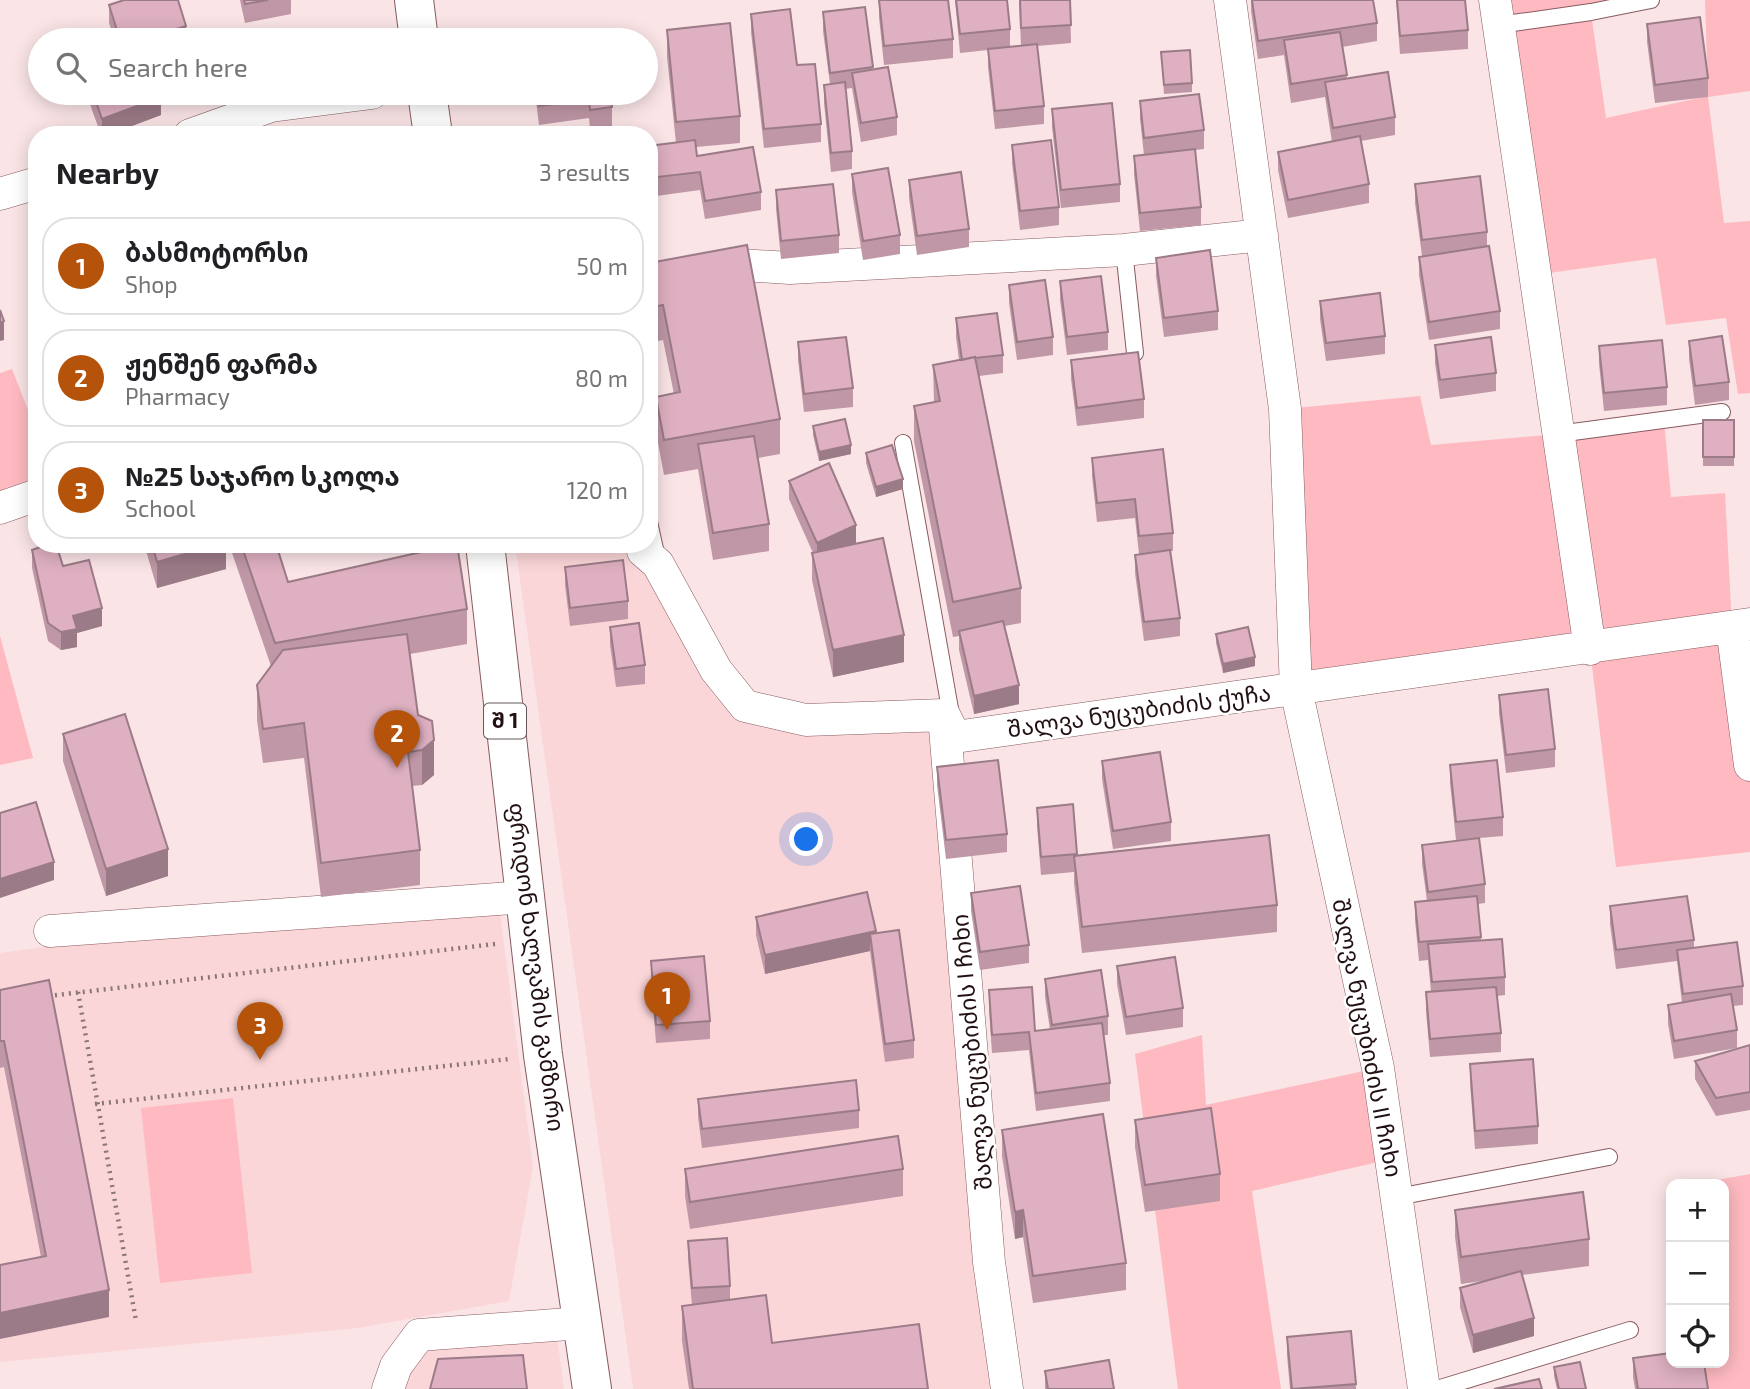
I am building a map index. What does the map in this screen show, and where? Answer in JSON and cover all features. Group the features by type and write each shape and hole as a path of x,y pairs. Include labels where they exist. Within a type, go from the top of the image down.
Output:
{"highway":[{"path":"414,0 418,28"},
{"path":"429,105 432,126"},
{"name":"ფრიდონ ხალვაშის გამზირი","path":"486,553 543,1055 592,1389"}],"street":[{"name":"შალვა ნუცუბიძის II ჩიხი","path":"1230,0 1285,409 1296,689 1378,1068 1424,1389"},
{"path":"1497,12 1590,649"},
{"path":"215,126 279,105"},
{"path":"0,194 28,186"},
{"path":"734,267 790,268 1124,250 1262,235"},
{"path":"0,508 28,498"},
{"name":"შალვა ნუცუბიძის ქუჩა","path":"654,553 716,670 745,706 806,720 949,726 1296,689 1590,649 1741,625 1750,765"},
{"name":"შალვა ნუცუბიძის I ჩიხი","path":"949,726 989,1262 1007,1389"},
{"path":"50,931 526,897"},
{"path":"388,1389 396,1366 419,1335 582,1323"}],"lane":[{"path":"1497,12 1591,12 1651,0"},
{"path":"1124,250 1135,353"},
{"path":"1558,434 1722,412"},
{"path":"903,443 949,726"},
{"path":"1397,1197 1609,1157"},
{"path":"1437,1389 1630,1330"}],"path":[{"path":"39,997 531,940"},
{"path":"78,992 136,1321"},
{"path":"96,1104 543,1055"}],"shaded area":[{"path":"1495,0 1651,0 1591,13 1606,118 1708,96 1705,0 1750,0 1750,91 1708,97 1724,223 1750,221 1750,393 1738,394 1726,318 1666,325 1656,258 1535,275"},
{"path":"12,369 28,410 28,498 0,508 0,373"},
{"path":"1420,396 1431,445 1558,434 1664,420 1671,497 1725,493 1732,626 1750,624 1750,852 1616,867 1590,649 1296,689 1285,409"},
{"path":"516,553 654,553 745,706 944,715 1007,1389 633,1389"},
{"path":"0,636 33,758 0,765"},
{"path":"500,913 533,1167 509,1301 358,1328 0,1362 0,953 80,942"},
{"path":"1202,1035 1206,1105 1378,1068 1391,1159 1252,1191 1281,1389 1178,1389 1135,1054"},
{"path":"233,1098 252,1273 160,1283 141,1108"},
{"path":"1750,1174 1750,1389 1702,1389 1699,1368 1729,1368 1729,1179 1722,1179"},
{"path":"419,1335 557,1336 564,1389 388,1389"}],"building":[{"path":"124,0 178,0 186,26 116,28 109,5"},
{"path":"244,0 268,0 245,4"},
{"path":"879,0 948,0 953,39 884,46"},
{"path":"956,0 1007,0 1010,29 960,34"},
{"path":"1020,0 1070,0 1071,25 1021,28"},
{"path":"1252,0 1373,0 1377,23 1258,41"},
{"path":"1397,0 1465,0 1468,30 1400,36"},
{"path":"865,7 873,67 830,73 823,12"},
{"path":"790,9 797,65 815,64 821,124 764,129 751,14"},
{"path":"1700,17 1708,78 1655,85 1647,24"},
{"path":"730,23 740,116 676,122 667,30"},
{"path":"1340,32 1347,75 1291,84 1284,40"},
{"path":"1037,44 1044,106 995,111 988,49"},
{"path":"1190,50 1192,83 1164,85 1161,52"},
{"path":"888,67 897,117 861,123 852,73"},
{"path":"1388,72 1395,117 1333,128 1325,82"},
{"path":"845,82 852,151 831,153 824,85"},
{"path":"1199,94 1204,130 1144,138 1140,101"},
{"path":"1112,103 1120,184 1061,190 1052,109"},
{"path":"97,105 140,105 102,119"},
{"path":"590,105 612,105 612,107 590,110"},
{"path":"1360,136 1369,184 1288,200 1278,152"},
{"path":"695,140 697,156 753,147 761,192 705,201 700,172 658,177 658,145"},
{"path":"1051,140 1059,207 1020,211 1012,145"},
{"path":"1195,149 1201,207 1140,213 1134,156"},
{"path":"888,168 900,235 863,241 852,174"},
{"path":"961,172 969,229 917,236 909,180"},
{"path":"1480,176 1487,232 1422,240 1415,184"},
{"path":"833,184 839,235 781,241 776,190"},
{"path":"747,245 780,419 664,440 658,397 680,392 663,305 658,306 658,261"},
{"path":"1489,246 1500,311 1429,322 1419,257"},
{"path":"1210,250 1218,311 1164,318 1156,258"},
{"path":"1101,276 1108,332 1067,337 1060,281"},
{"path":"1045,280 1053,337 1017,342 1009,285"},
{"path":"1380,293 1385,336 1326,343 1320,301"},
{"path":"997,313 1003,355 962,360 956,318"},
{"path":"1722,336 1729,382 1695,386 1689,341"},
{"path":"846,337 853,388 804,394 798,342"},
{"path":"1491,337 1496,373 1440,380 1435,345"},
{"path":"1662,340 1667,387 1604,393 1599,346"},
{"path":"1138,352 1144,399 1077,408 1071,360"},
{"path":"975,357 1021,588 953,602 914,406 940,401 933,365"},
{"path":"845,419 851,445 819,452 813,426"},
{"path":"1703,420 1734,420 1734,457 1703,457"},
{"path":"754,436 769,524 713,533 698,444"},
{"path":"892,445 903,479 876,487 866,453"},
{"path":"1163,449 1173,533 1139,536 1135,499 1097,503 1092,458"},
{"path":"829,463 856,525 817,543 789,481"},
{"path":"883,538 904,635 833,650 812,553"},
{"path":"1170,550 1180,618 1144,622 1135,555"},
{"path":"33,553 59,553 63,566 89,560 102,608 73,616 77,629 61,632 48,623"},
{"path":"154,553 188,553 157,562"},
{"path":"244,553 279,553 288,582 417,553 458,553 467,609 275,643"},
{"path":"623,560 628,601 570,608 565,567"},
{"path":"1003,621 1019,685 974,696 959,631"},
{"path":"639,623 645,665 616,669 610,627"},
{"path":"1248,627 1255,657 1223,664 1216,634"},
{"path":"407,634 418,715 432,721 434,740 422,750 408,752 420,850 321,863 304,723 263,729 257,685 283,650"},
{"path":"1548,689 1555,749 1506,755 1499,695"},
{"path":"125,714 168,849 106,869 63,734"},
{"path":"1160,752 1171,822 1113,831 1102,761"},
{"path":"998,760 1007,834 946,840 937,767"},
{"path":"1497,760 1503,817 1456,822 1450,765"},
{"path":"36,802 54,862 0,879 0,813"},
{"path":"1073,804 1077,854 1041,857 1037,808"},
{"path":"1269,835 1277,905 1082,927 1074,856"},
{"path":"1479,838 1485,884 1428,892 1422,845"},
{"path":"1020,886 1029,945 980,952 971,893"},
{"path":"867,892 876,931 765,955 756,917"},
{"path":"1477,896 1481,937 1419,942 1415,902"},
{"path":"1687,896 1694,940 1616,950 1610,906"},
{"path":"899,930 914,1040 885,1044 870,934"},
{"path":"1502,939 1505,977 1432,982 1428,944"},
{"path":"1737,942 1743,986 1683,994 1677,950"},
{"path":"704,956 710,1021 656,1025 651,961"},
{"path":"1175,957 1183,1008 1126,1017 1117,966"},
{"path":"1101,970 1108,1016 1052,1025 1045,979"},
{"path":"49,980 109,1290 0,1313 0,1265 46,1256 4,1041 0,1041 0,990"},
{"path":"1032,987 1035,1031 1102,1023 1110,1083 1036,1093 1029,1032 992,1035 989,990"},
{"path":"1496,987 1501,1033 1430,1039 1426,992"},
{"path":"1731,994 1737,1030 1674,1041 1668,1005"},
{"path":"1750,1045 1750,1092 1716,1098 1695,1061"},
{"path":"1533,1059 1538,1126 1475,1131 1470,1064"},
{"path":"856,1080 859,1110 702,1129 698,1099"},
{"path":"1211,1108 1220,1174 1145,1185 1135,1120"},
{"path":"1103,1114 1126,1263 1033,1276 1023,1210 1015,1212 1002,1130"},
{"path":"898,1136 903,1169 690,1202 685,1169"},
{"path":"1583,1192 1589,1239 1461,1257 1455,1210"},
{"path":"727,1238 730,1286 692,1288 688,1241"},
{"path":"1521,1271 1534,1318 1473,1335 1460,1288"},
{"path":"766,1295 772,1343 919,1324 928,1389 693,1389 682,1306"},
{"path":"1351,1331 1356,1384 1292,1389 1287,1337"},
{"path":"1666,1354 1666,1368 1705,1368 1708,1389 1638,1389 1633,1358"},
{"path":"523,1355 527,1389 430,1389 438,1359"},
{"path":"1109,1360 1114,1389 1048,1389 1045,1371"},
{"path":"1580,1362 1586,1389 1559,1389 1554,1367"},
{"path":"1539,1379 1542,1389 1494,1389"}],"place":[{"name":"ჟენშენ ფარმა","path":"397,768"},
{"name":"ბასმოტორსი","path":"667,1030"},
{"name":"№25 საჯარო სკოლა","path":"260,1060"}]}
